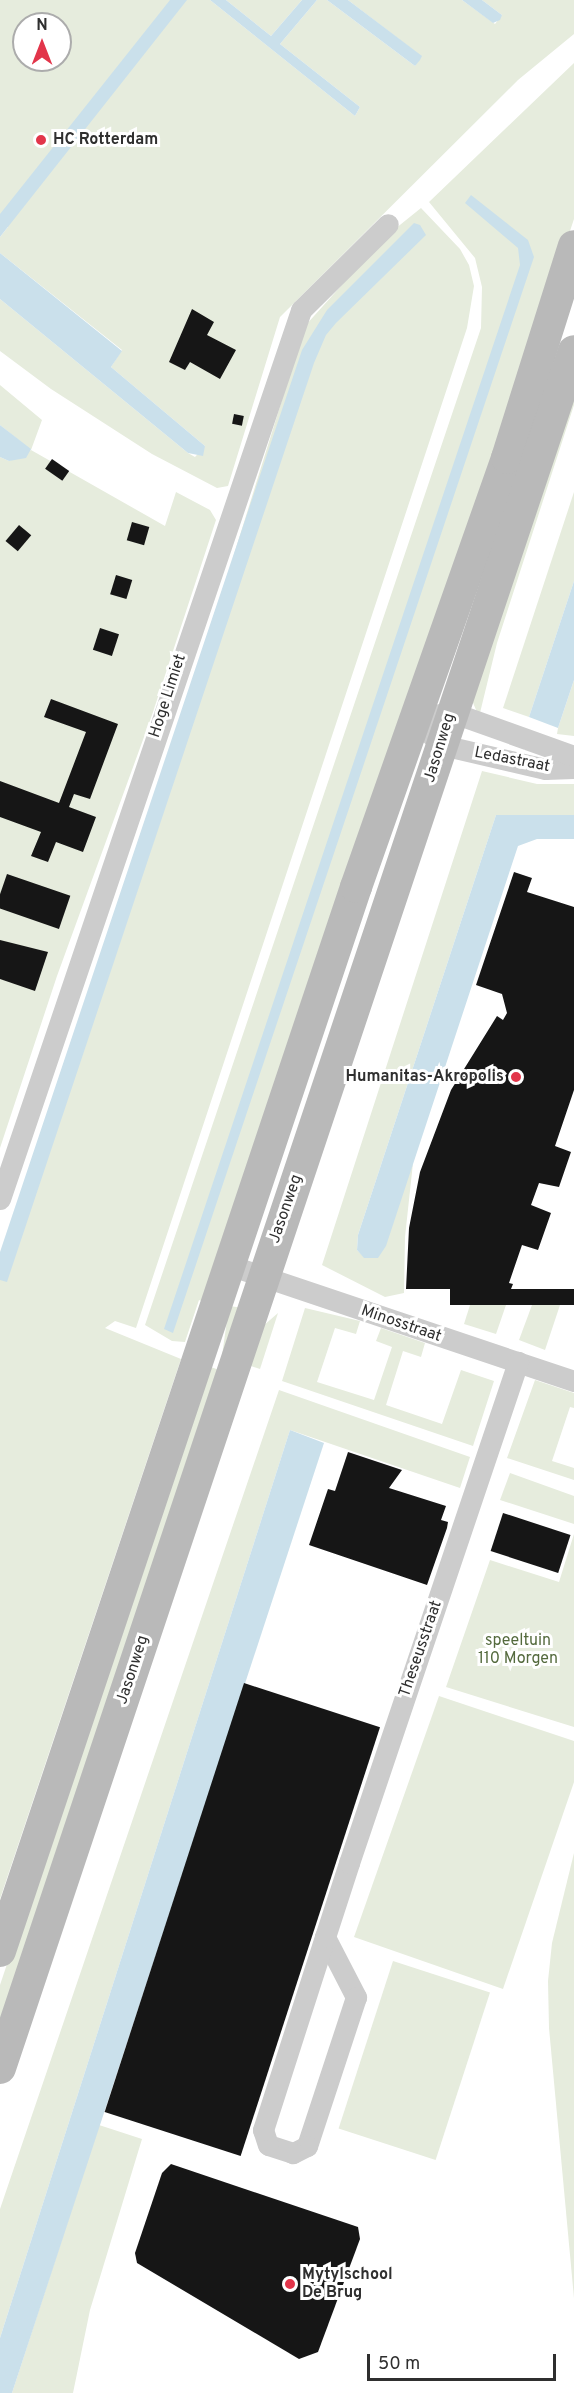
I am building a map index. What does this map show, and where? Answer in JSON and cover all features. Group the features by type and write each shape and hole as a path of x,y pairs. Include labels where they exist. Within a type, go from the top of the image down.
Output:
{"street":[{"name":"Hoge Limiet","path":"0,1199 301,310 388,224"},
{"name":"Jasonweg","path":"0,1951 414,719 507,458 574,246"},
{"name":"Jasonweg","path":"0,2068 442,745 451,712 574,351"},
{"path":"414,719 451,712"},
{"name":"Ledastraat","path":"451,712 574,756"},
{"name":"Ledastraat","path":"414,719 442,745 545,769 574,768"},
{"name":"Minosstraat","path":"229,1265 574,1381"},
{"name":"Theseusstraat","path":"325,1937 356,1997 307,2146 293,2153 268,2145 263,2130 325,1937 518,1362"}],"green space":[{"path":"0,0 210,0 355,116 360,107 280,44 317,0 327,0 415,66 421,56 348,0 462,0 495,24 502,15 482,0 574,0 574,34 518,80 280,317 228,486 217,488 152,454 51,389 0,351 0,299 188,453 195,457 205,446 111,367 122,350 0,253 0,237 8,227 0,220"},
{"path":"226,0 302,0 271,36"},
{"path":"574,63 574,219 210,1305 199,1300 185,1342 172,1341 145,1325 481,328 482,287 475,258 429,202"},
{"path":"421,208 460,249 469,265 474,286 467,328 136,1328 115,1321 105,1328 181,1359 0,1899 0,1272 149,828 305,326 385,237"},
{"path":"0,385 42,420 31,450 0,425"},
{"path":"574,386 574,405 497,643 479,717 471,698"},
{"path":"31,450 165,526 176,492 210,510 216,520 152,715 57,976 0,1148 0,457 9,461"},
{"path":"574,492 574,581 529,717 503,708"},
{"path":"574,680 574,736 557,734 558,728"},
{"path":"482,771 537,784 574,784 574,815 496,815 358,1235 357,1250 364,1257 378,1257 413,1163 405,1237 404,1293 385,1297 322,1265"},
{"path":"470,1305 506,1305 496,1334 464,1324"},
{"path":"532,1305 560,1305 545,1350 519,1340"},
{"path":"229,1306 244,1308 237,1358 222,1356"},
{"path":"305,1308 360,1321 356,1334 335,1328 317,1382 374,1400 392,1347 376,1341 381,1328 425,1343 421,1357 403,1351 386,1405 442,1424 461,1370 494,1381 473,1446 282,1381"},
{"path":"278,1313 260,1369 245,1364 255,1333"},
{"path":"208,1366 222,1371 0,2027 0,1985"},
{"path":"535,1380 574,1393 574,1408 570,1407 552,1461 574,1468 574,1480 507,1458"},
{"path":"279,1390 470,1457 460,1488 290,1430 0,2338 0,2209"},
{"path":"510,1473 574,1496 574,1524 500,1500"},
{"name":"speeltuin 110 Morgen","path":"574,1534 574,1727 446,1687 490,1560 559,1582"},
{"path":"439,1696 574,1741 574,1782 503,1989 354,1937"},
{"path":"574,1853 574,2298 549,2028 548,1981 552,1943"},
{"path":"393,1961 490,1993 436,2160 339,2128"},
{"path":"99,2125 142,2139 90,2310 73,2393 12,2393"}],"water":[{"path":"170,0 187,0 0,237 0,214"},
{"path":"210,0 226,0 271,36 302,0 317,0 280,44 360,107 355,116"},
{"path":"327,0 348,0 422,56 420,60 415,66"},
{"path":"462,0 482,0 502,15 500,20 493,23"},
{"path":"471,195 528,240 534,257 173,1333 164,1329 520,265 518,248 465,203"},
{"path":"414,223 420,225 426,235 336,323 326,335 314,363 7,1282 0,1280 0,1252 302,350 327,310"},
{"path":"0,253 122,351 111,367 205,446 203,456 188,453 0,299"},
{"path":"0,425 31,449 26,458 9,461 0,457"},
{"path":"574,581 574,680 558,728 529,717"},
{"path":"496,815 574,815 574,839 537,839 518,846 386,1246 378,1258 364,1258 357,1250 358,1235"},
{"path":"290,1430 324,1443 12,2393 0,2393 0,2338"}],"building":[{"path":"192,309 214,322 207,335 236,350 220,379 190,362 185,370 169,362"},
{"path":"234,414 244,416 242,426 232,424"},
{"path":"52,459 69,471 62,481 45,469"},
{"path":"132,522 149,527 144,545 127,540"},
{"path":"19,525 31,535 18,551 6,541"},
{"path":"116,575 132,580 126,599 110,594"},
{"path":"100,628 119,634 112,656 93,650"},
{"path":"51,699 118,724 90,799 74,794 69,807 96,817 83,852 56,842 48,862 31,856 41,832 0,817 0,781 59,803 86,732 44,717"},
{"name":"Humanitas-Akropolis","path":"514,872 532,878 527,892 574,907 574,1090 555,1146 571,1152 559,1187 539,1183 531,1205 551,1213 538,1250 522,1245 509,1283 513,1284 511,1289 574,1289 574,1305 450,1305 450,1289 406,1289 409,1228 420,1172 451,1090 497,1016 503,1020 507,1013 502,994 476,985"},
{"path":"7,874 70,896 59,929 0,909 0,894"},
{"path":"0,940 48,952 35,991 0,979"},
{"path":"348,1452 402,1470 389,1488 446,1506 441,1520 448,1522 447,1528 427,1585 309,1545 328,1489 335,1491"},
{"path":"503,1513 571,1535 558,1573 491,1551"},
{"path":"244,1683 380,1727 241,2156 105,2112"},
{"path":"171,2164 358,2227 360,2239 318,2352 299,2359 137,2263 135,2253 162,2173"}],"place":[{"name":"HC Rotterdam","path":"41,140"},
{"name":"Humanitas-Akropolis","path":"516,1077"},
{"name":"Mytylschool De Brug","path":"290,2284"}]}
